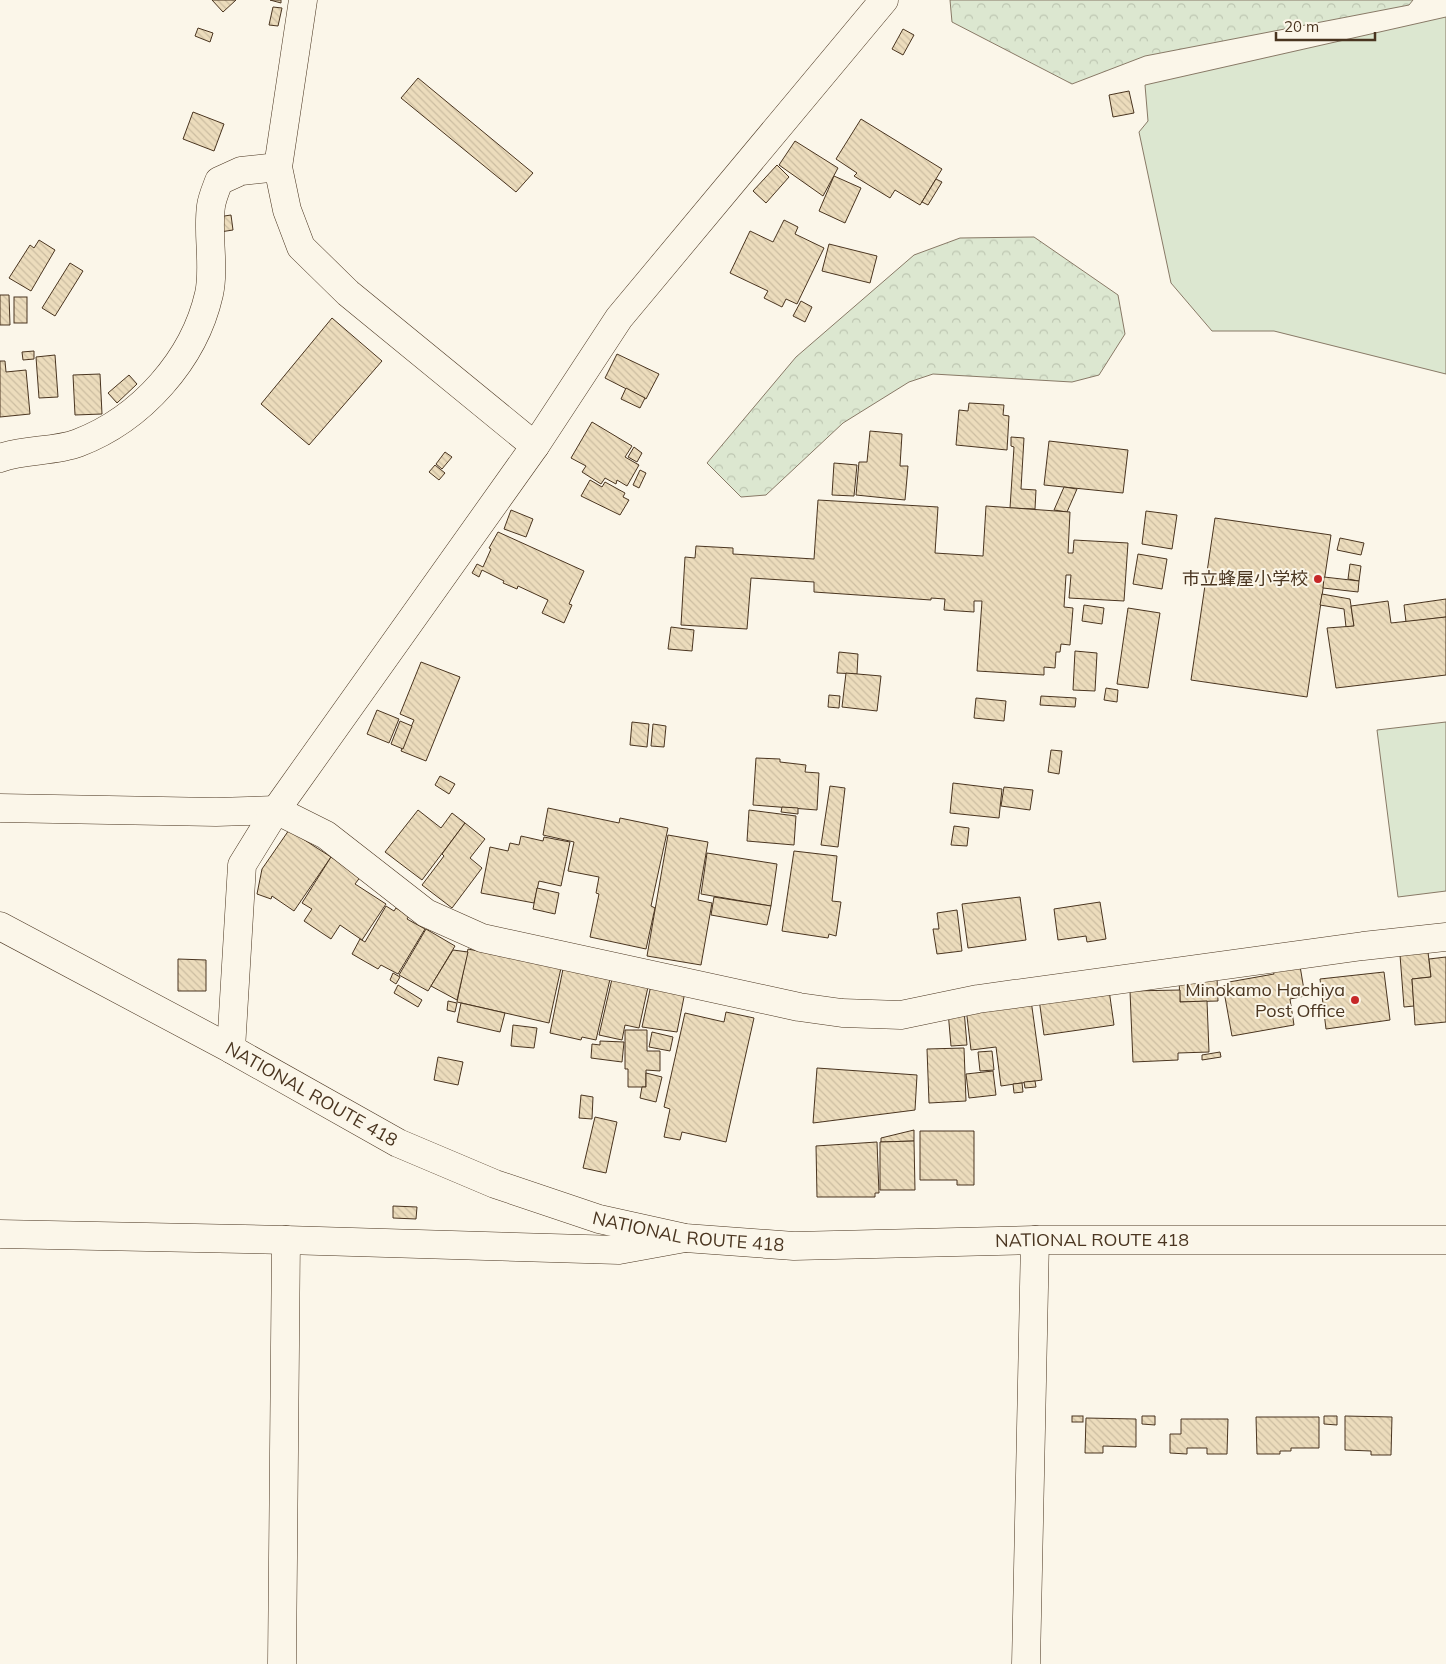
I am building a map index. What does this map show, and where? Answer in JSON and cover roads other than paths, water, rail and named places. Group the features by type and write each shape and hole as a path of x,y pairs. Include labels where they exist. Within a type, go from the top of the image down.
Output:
{"main road":[{"path":"303,0 278,167 287,210 301,247 348,293 535,446"},
{"path":"231,1049 242,865 276,810 535,446 619,318 884,0"},
{"path":"0,458 15,453 76,444 114,427 158,389 189,349 210,293 210,205 219,181 240,171 278,167"},
{"path":"0,808 216,812 276,810 326,835 426,913 482,938 799,1007 842,1013 901,1015 978,999 1363,946 1446,937"},
{"name":"NATIONAL ROUTE 418","path":"0,926 231,1049 398,1143 496,1184 580,1212 686,1238 794,1246 1035,1240 1446,1240"},
{"path":"0,1234 619,1250 686,1238"},
{"path":"282,1664 286,1240"},
{"path":"1026,1664 1035,1240"}],"place":[{"name":"市立蜂屋小学校","path":"1318,579"},
{"name":"Minokamo Hachiya Post Office","path":"1355,1000"}]}
